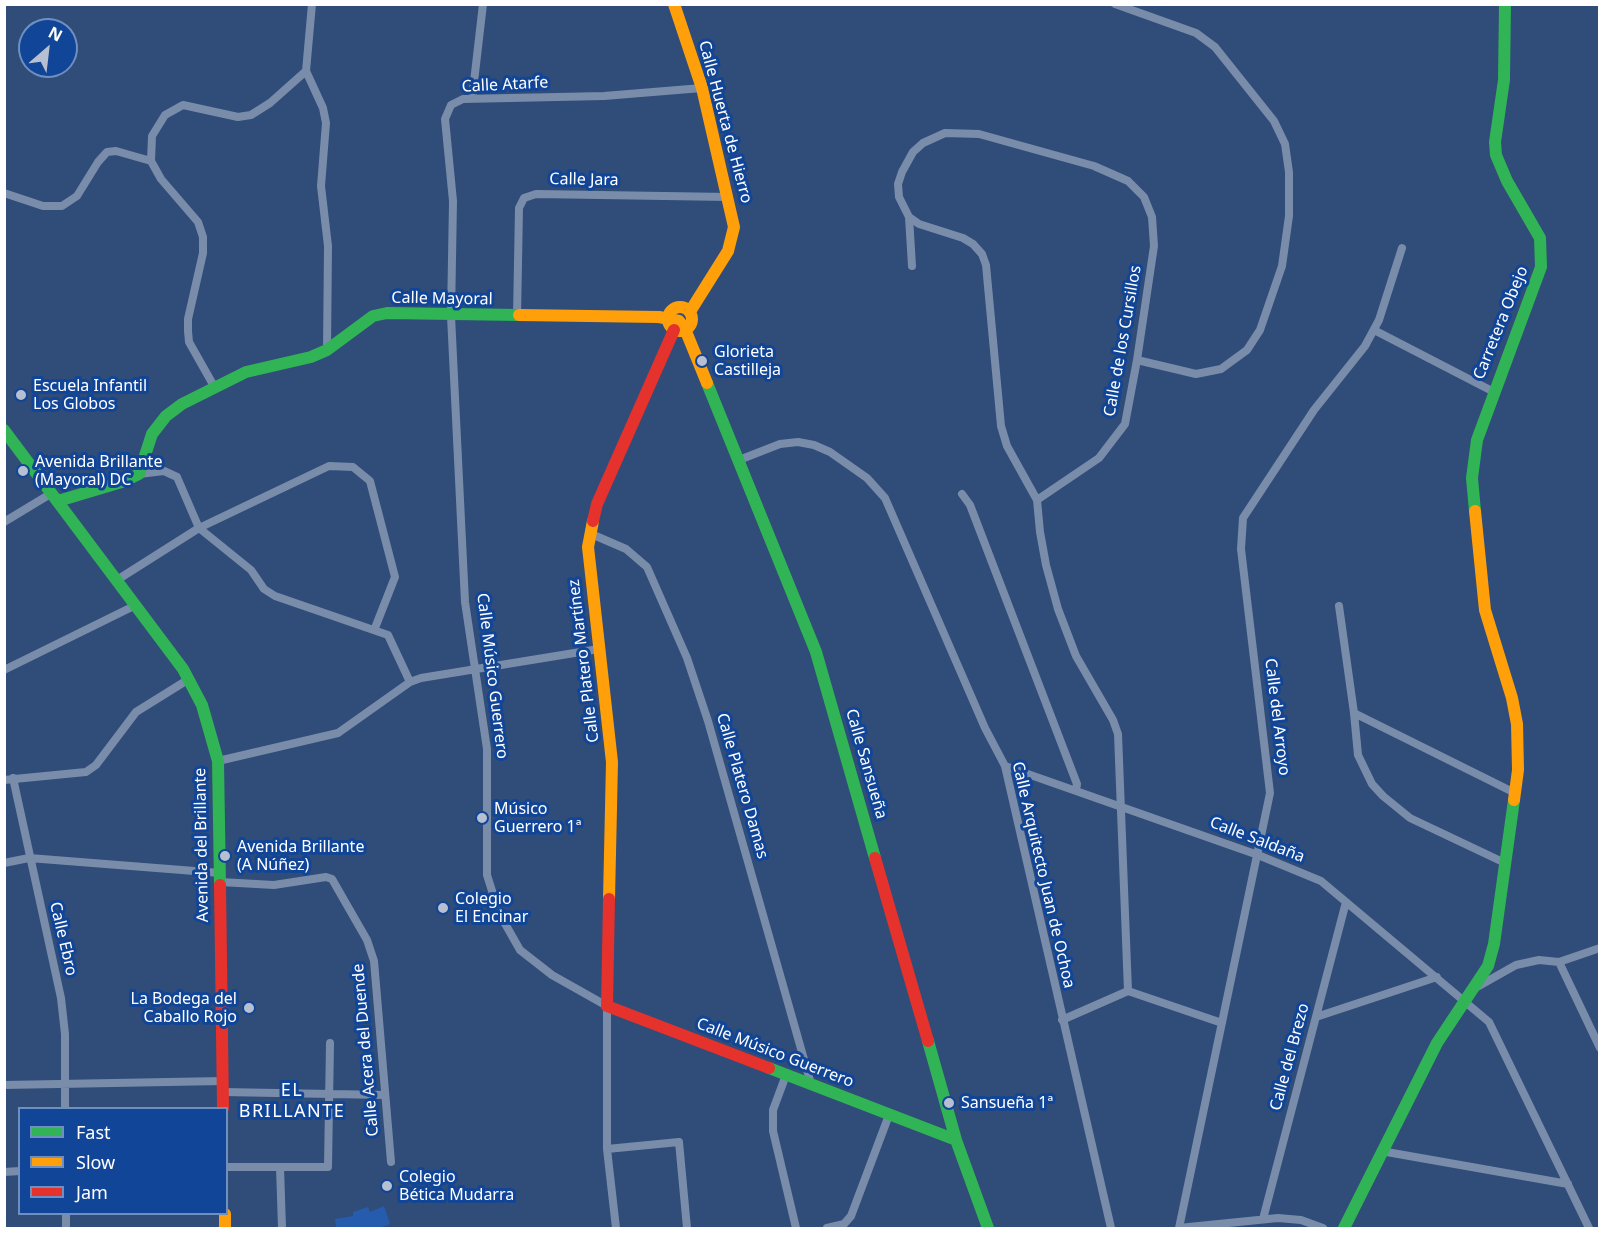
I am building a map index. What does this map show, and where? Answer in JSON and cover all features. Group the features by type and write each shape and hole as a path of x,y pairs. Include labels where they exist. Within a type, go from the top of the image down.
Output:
{"street":[{"path":"312,4 306,71 323,108 326,123 321,186 328,246 327,350"},
{"path":"472,99 483,4"},
{"name":"Calle Huerta de Hierro","path":"674,4 702,88 734,227 732,240 723,259 691,310 692,321 677,324"},
{"path":"1115,4 1196,33 1215,47 1274,121 1285,144 1289,172 1289,216 1282,266 1264,322 1247,350 1221,369 1196,374 1137,360"},
{"name":"Carretera Obejo","path":"1374,330 1494,392 1541,267 1540,238 1526,210 1507,181 1496,155 1495,142 1504,80 1505,4"},
{"path":"215,388 189,342 188,331 188,319 203,253 201,230 185,206 161,179 151,161 150,144 155,128 165,115 176,107 190,105 238,117 251,115 270,103 306,71"},
{"name":"Calle Atarfe","path":"451,316 454,212 445,119 447,111 456,101 604,96 702,88"},
{"name":"Calle de los Cursillos","path":"912,266 909,217 899,197 902,172 913,152 923,143 945,133 979,134 1094,166 1128,181 1144,197 1154,229 1152,269 1128,414 1117,436 1098,458 1037,500"},
{"path":"4,193 43,206 62,206 77,196 98,162 107,152 116,151 151,161"},
{"name":"Calle Jara","path":"516,317 519,208 524,198 536,194 728,197"},
{"path":"909,217 919,224 963,238 982,254 986,265 1001,426 1007,446 1037,500 1040,532 1058,609 1076,656 1116,727 1128,991"},
{"name":"Calle del Arroyo","path":"1179,1228 1258,855 1270,785 1241,549 1243,518 1314,410 1358,356 1374,330 1402,248"},
{"name":"Calle Mayoral","path":"139,474 152,434 166,416 182,404 246,372 312,357 327,350 373,316 387,314 516,317 677,324 676,307 691,310"},
{"name":"Calle Músico Guerrero","path":"451,316 465,602 487,749 487,875 495,903 509,933 520,950 535,963 607,1006 956,1140"},
{"name":"Calle Sansueña","path":"677,324 739,460 816,652 956,1140 988,1228"},
{"name":"Calle Platero Martínez","path":"607,1006 612,762 588,559 589,533 597,504 677,324"},
{"path":"1344,1228 1437,1043 1475,988 1491,956 1518,770 1517,724 1512,698 1485,610 1473,490 1477,440 1494,392"},
{"name":"Avenida del Brillante","path":"4,430 136,605 189,679 202,705 218,761 223,1107"},
{"name":"Calle Arquitecto Juan de Ochoa","path":"739,460 780,444 806,443 830,452 881,492 985,728 1005,766 1111,1228"},
{"path":"117,580 199,528 329,466 353,466 370,481 395,578 375,628"},
{"path":"4,522 55,497 125,481 139,474 164,471 177,477 199,528 251,570 264,589 275,596 375,628 388,635 410,682"},
{"path":"962,494 970,505 1077,784 1077,790"},
{"name":"Calle Platero Damas","path":"589,533 626,549 647,567 687,658 708,721 811,1084"},
{"path":"4,670 136,605"},
{"path":"1339,606 1358,755 1372,784 1410,818 1505,863"},
{"path":"218,761 338,733 410,682 599,649"},
{"path":"9,779 86,772 96,765 136,712 189,679"},
{"path":"1354,713 1515,792"},
{"name":"Calle Saldaña","path":"1005,766 1258,855 1321,881 1489,1022 1589,1228"},
{"name":"Calle Ebro","path":"9,779 61,998 65,1034 65,1107"},
{"path":"4,863 29,858 220,878"},
{"name":"Calle Acera del Duende","path":"220,878 274,885 326,877 332,879 367,940 374,961 391,1162"},
{"name":"Calle del Brezo","path":"1263,1219 1346,902"},
{"path":"1475,988 1516,965 1539,960 1560,962 1599,948"},
{"path":"1560,962 1599,1048"},
{"path":"1316,1017 1437,977"},
{"path":"1062,1020 1128,991 1222,1023"},
{"path":"607,1006 607,1149 616,1228"},
{"path":"228,1167 328,1167 330,1043"},
{"path":"786,1075 773,1110 773,1131 796,1228"},
{"path":"4,1085 223,1086 329,1094 385,1095"},
{"path":"827,1228 844,1224 851,1216 889,1114"},
{"path":"607,1149 679,1142 687,1228"},
{"path":"1382,1151 1568,1184"},
{"path":"280,1167 282,1228"},
{"path":"1179,1228 1263,1219 1301,1220 1323,1228"}],"shaded area":[{"path":"384,1206 390,1224 379,1228 336,1228 335,1219 353,1216 353,1212 368,1207 370,1212"}],"traffic: fast":[{"path":"1475,511 1472,478 1477,440 1541,267 1540,238 1507,181 1496,155 1495,142 1504,80 1505,4"},
{"path":"58,501 125,481 139,474 152,434 166,416 182,404 246,372 311,357 327,350 373,316 387,313 519,315"},
{"path":"707,383 816,652 875,858"},
{"path":"4,430 183,669 202,705 218,761 220,885"},
{"path":"1344,1228 1437,1043 1488,966 1494,944 1514,800"},
{"path":"928,1041 956,1140 988,1228"},
{"path":"769,1068 956,1140"}],"traffic: slow":[{"path":"674,4 702,88 734,227 728,251 691,310"},
{"path":"680,307 689,310 692,319 689,328 680,331 671,328 668,319 671,310 680,307"},
{"path":"519,315 659,317 679,321 685,329 707,383"},
{"path":"1475,511 1485,610 1512,698 1517,724 1518,770 1514,800"},
{"path":"593,521 588,547 612,762 609,899"},
{"path":"225,1215 225,1228"}],"traffic: jam":[{"path":"593,521 597,504 674,330"},
{"path":"875,858 928,1041"},
{"path":"220,885 223,1107"},
{"path":"609,899 607,1006 769,1068"}],"place":[{"name":"Glorieta Castilleja","path":"702,361"},
{"name":"Escuela Infantil Los Globos","path":"21,395"},
{"name":"Avenida Brillante (Mayoral) DC","path":"23,471"},
{"name":"Músico Guerrero 1ª","path":"482,818"},
{"name":"Avenida Brillante (A Núñez)","path":"225,856"},
{"name":"Colegio El Encinar","path":"443,908"},
{"name":"La Bodega del Caballo Rojo","path":"249,1008"},
{"name":"Sansueña 1ª","path":"949,1103"},
{"name":"Colegio Bética Mudarra","path":"387,1186"}],"district":[{"name":"EL BRILLANTE","path":"292,1101"}]}
